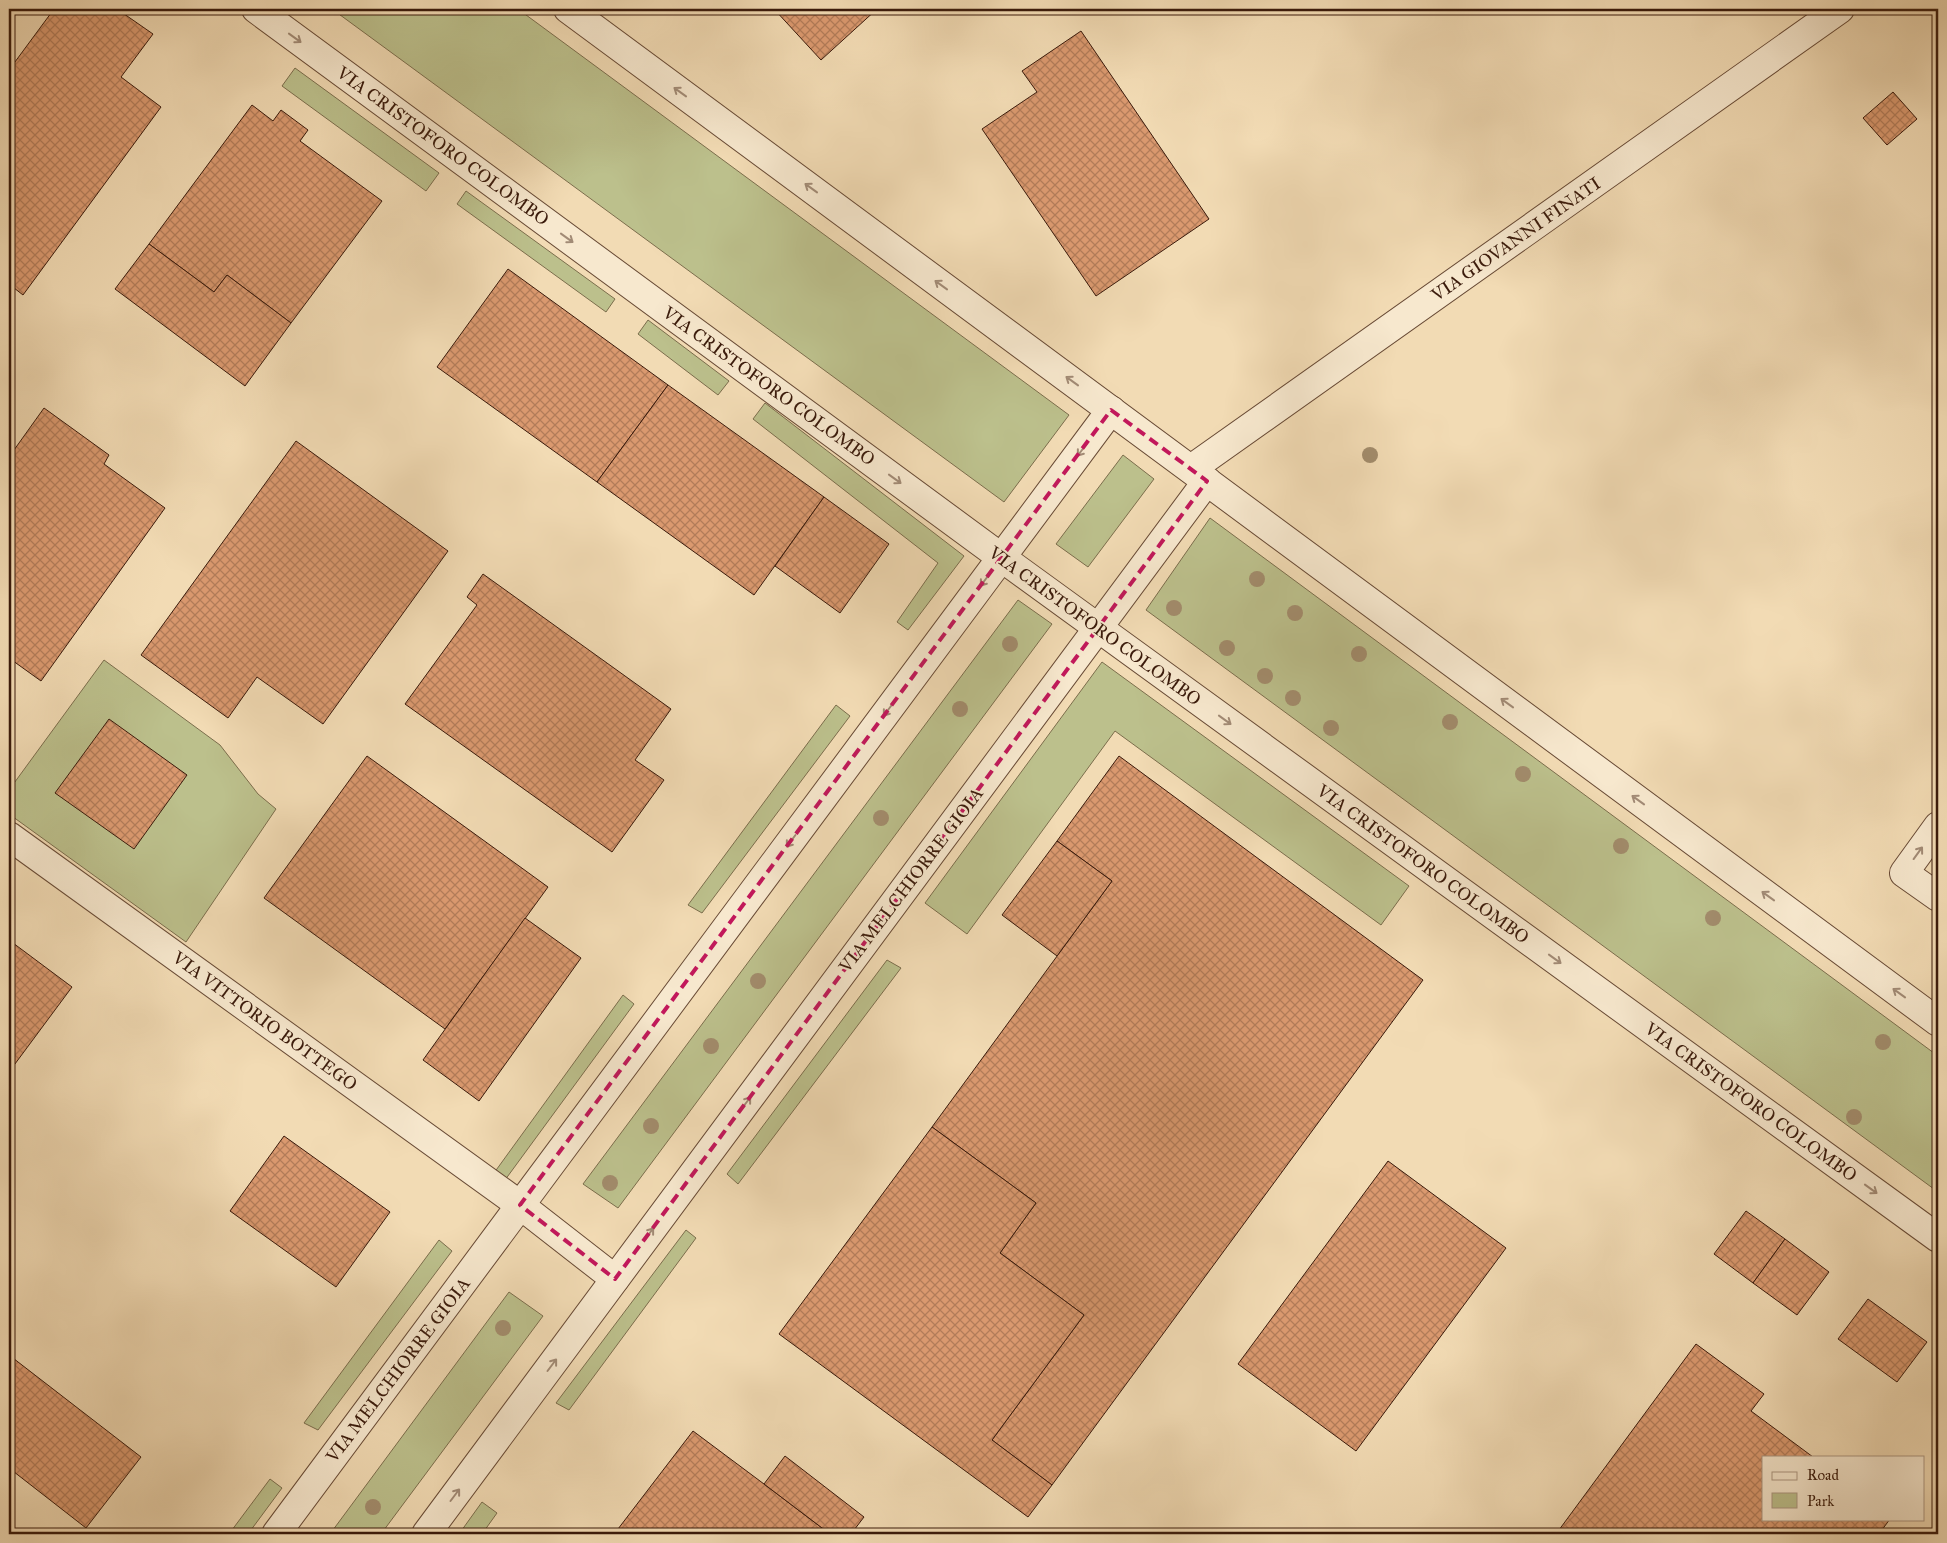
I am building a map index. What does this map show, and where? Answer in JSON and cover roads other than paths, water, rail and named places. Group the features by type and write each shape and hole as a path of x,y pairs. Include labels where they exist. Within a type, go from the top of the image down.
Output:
{"street":[{"name":"VIA CRISTOFORO COLOMBO","path":"256,9 1002,558 1938,1238"},
{"path":"568,9 1938,1022"},
{"name":"VIA GIOVANNI FINATI","path":"1199,475 1840,9"},
{"name":"VIA MELCHIORRE GIOIA","path":"276,1534 1111,410"},
{"name":"VIA MELCHIORRE GIOIA","path":"426,1534 1098,628 1199,475"},
{"path":"1938,826 1904,873 1938,896"},
{"name":"VIA VITTORIO BOTTEGO","path":"9,836 520,1205"},
{"path":"520,1205 615,1279"}]}
